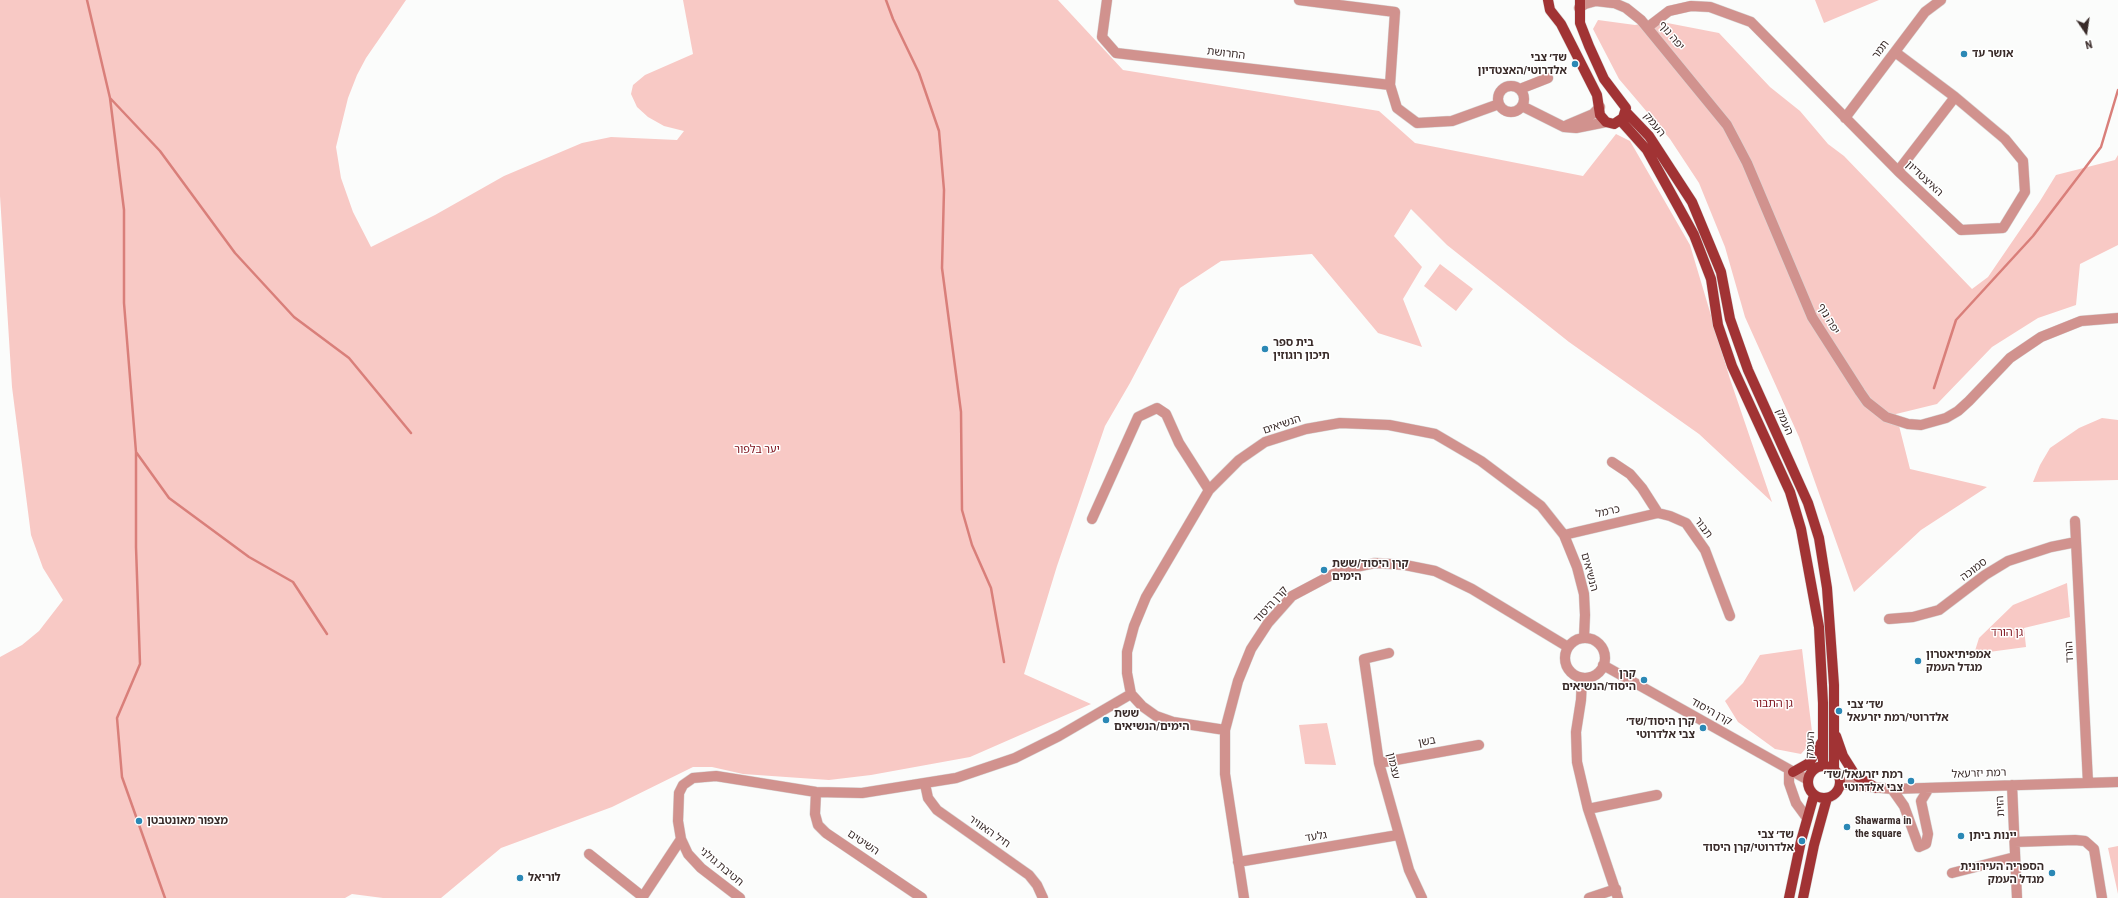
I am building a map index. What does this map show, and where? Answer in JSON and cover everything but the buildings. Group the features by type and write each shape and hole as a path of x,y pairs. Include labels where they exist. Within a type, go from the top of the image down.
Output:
{"main road":[{"path":"1548,0 1550,10 1561,24 1597,96 1600,107 1600,115 1606,122 1614,124 1623,116"},
{"name":"העמק","path":"1579,4 1580,23 1604,79 1624,104 1623,116 1646,150 1694,235 1711,279 1718,325 1732,366 1790,492 1801,529 1819,626 1823,703 1823,766"},
{"name":"העמק","path":"1623,116 1649,136 1692,202 1721,272 1730,318 1748,370 1808,503 1818,538 1827,588 1834,685 1834,769"},
{"path":"1833,725 1843,756 1855,775 1876,788"},
{"path":"1791,771 1809,763 1822,742"},
{"path":"1823,766 1834,769 1840,778 1840,784 1836,793 1827,798 1814,795 1809,788 1808,780 1813,770 1823,766"},
{"path":"1789,898 1807,818 1814,795"},
{"path":"1803,898 1814,845 1827,798"}],"street":[{"name":"החרושת","path":"1107,0 1102,37 1116,53 1390,85"},
{"path":"1300,0 1395,12 1390,85 1397,108 1417,123 1452,121 1499,104"},
{"name":"יפה נוף","path":"1607,0 1617,3 1634,14 1648,27 1727,125 1747,163 1812,317 1867,402 1886,417 1908,424 1921,425 1946,418 1958,411 1969,401 2010,358 2041,337 2081,321 2118,318"},
{"name":"תמר","path":"1845,118 1925,12 1941,0"},
{"name":"יפה נוף","path":"1579,4 1596,1 1617,3"},
{"name":"האיצטדיון","path":"1648,27 1669,11 1691,6 1710,7 1750,22 1898,171 1961,230 2002,228 2026,192 2023,161 2005,139 1955,97 1895,52"},
{"path":"1520,89 1524,99 1522,106 1516,111 1508,111 1499,104 1498,95 1503,88 1512,86 1520,89 1548,78"},
{"path":"1898,171 1955,97"},
{"path":"1522,106 1564,127 1576,128 1606,122"},
{"path":"1564,127 1593,114 1600,107"},
{"path":"1092,519 1138,417 1156,408 1166,414 1179,443 1209,490"},
{"name":"הנשיאים","path":"1131,694 1127,674 1127,652 1134,626 1146,597 1209,490 1239,460 1265,442 1306,429 1340,423 1389,425 1435,434 1481,461 1541,506 1564,535 1577,567 1584,594 1584,638"},
{"path":"1612,462 1630,474 1642,488 1658,513"},
{"name":"כרמל","path":"1564,535 1658,513"},
{"name":"תבור","path":"1658,513 1670,516 1686,523 1705,550 1730,616"},
{"name":"הורד","path":"2075,521 2088,783"},
{"name":"סמוכה","path":"1889,619 1913,617 1939,610 1985,575 2008,561 2051,546 2076,542"},
{"name":"קרן היסוד","path":"1244,898 1225,774 1225,730 1238,681 1251,649 1268,623 1292,596 1341,570 1375,563 1405,565 1435,571 1472,589 1568,647"},
{"path":"1584,638 1589,638 1599,644 1604,654 1603,665 1597,674 1587,678 1582,678 1572,674 1566,666 1565,657 1568,647 1573,642 1584,638"},
{"name":"עצמון","path":"1389,653 1364,659 1379,763 1409,870 1422,898"},
{"name":"קרן היסוד","path":"1603,665 1808,780"},
{"path":"1582,678 1581,700 1576,732 1577,762 1588,809 1617,894 1589,898"},
{"path":"816,792 862,793 956,778 1015,758 1059,736 1131,694 1146,709 1156,716 1173,722 1225,730"},
{"name":"בשן","path":"1379,763 1479,745"},
{"path":"1791,771 1789,783 1794,796 1807,818"},
{"name":"חטיבת גולני","path":"739,898 701,868 688,854 681,839 678,806 680,793 684,785 693,778 716,776 816,792"},
{"name":"רמת יזרעאל","path":"1840,784 1892,789 2118,782"},
{"name":"חיל האוויר","path":"925,784 928,798 937,810 1029,875 1037,885 1043,898"},
{"name":"הזית","path":"2012,785 2017,898"},
{"path":"1892,789 1904,806 1919,847 1926,844 1928,834 1921,801 1929,788"},
{"name":"השיטים","path":"816,792 815,814 818,825 826,833 922,898"},
{"path":"1588,809 1657,795"},
{"name":"גלעד","path":"1238,862 1398,835"},
{"path":"589,854 643,897 681,839"},
{"path":"2015,842 2075,840 2086,842 2094,849 2102,898"},
{"path":"1952,873 2015,857"}],"green space":[{"name":"יער בלפור","path":"0,0 406,0 366,58 357,75 348,98 336,147 341,178 353,212 371,247 435,215 504,176 582,143 611,137 677,140 684,131 664,126 648,117 637,107 631,94 633,85 645,75 693,54 683,0 1058,0 1123,70 1379,111 1415,143 1583,176 1616,134 1630,141 1690,245 1730,379 1772,502 1699,434 1569,342 1447,245 1411,209 1394,236 1422,267 1403,299 1422,347 1378,333 1312,254 1221,261 1180,288 1130,383 1105,426 1057,566 1024,674 1091,704 970,757 871,775 829,780 743,774 712,767 693,767 612,807 501,848 441,898 383,898 352,894 345,898 0,898 0,657 22,645 39,631 63,600 43,568 31,535 12,387 0,196"},
{"path":"1815,0 1879,0 1824,23"},
{"path":"1598,20 1635,25 1657,21 1719,33 1770,87 1800,111 1828,144 1844,156 1972,289 1988,277 2056,175 2115,160 2118,155 2118,245 2080,264 2076,305 2038,318 1992,347 1937,404 1896,414 1910,469 1987,487 1921,530 1854,592 1799,437 1745,317 1725,247 1699,183 1670,139 1619,79 1593,29"},
{"path":"1440,264 1473,289 1456,311 1424,286"},
{"path":"2102,418 2118,420 2118,480 2033,482 2040,465 2050,448 2079,428"},
{"name":"גן הורד","path":"2067,583 2070,617 2024,628 2026,647 1974,654 1979,638 2013,605"},
{"name":"גן התבור","path":"1802,649 1813,740 1801,754 1775,749 1738,722 1725,701 1743,683 1760,655"},
{"path":"1327,723 1336,765 1305,764 1299,725"},
{"path":"2118,846 2118,894 2108,848"}],"waterway":[{"path":"87,0 110,98 124,210 124,303 136,452 136,547 140,664 117,718 122,777 165,898"},
{"path":"886,0 893,19 919,73 939,131 944,190 942,268 961,412 962,510 972,545 991,588 1004,662"},
{"path":"1934,388 1956,320 2033,236 2101,147 2118,90"},
{"path":"110,98 160,151 235,253 294,317 349,358 411,433"},
{"path":"136,452 169,498 249,557 293,582 327,634"}],"place":[{"name":"אושר עד","path":"1964,54"},
{"name":"שד׳ צבי אלדרוטי/האצטדיון","path":"1575,64"},
{"name":"בית ספר תיכון רוגוזין","path":"1265,349"},
{"name":"קרן היסוד/ששת הימים","path":"1324,570"},
{"name":"אמפיתיאטרון מגדל העמק","path":"1918,661"},
{"name":"קרן היסוד/הנשיאים","path":"1644,680"},
{"name":"שד׳ צבי אלדרוטי/רמת יזרעאל","path":"1839,711"},
{"name":"ששת הימים/הנשיאים","path":"1106,720"},
{"name":"קרן היסוד/שד׳ צבי אלדרוטי","path":"1703,728"},
{"name":"רמת יזרעאל/שד׳ צבי אלדרוטי","path":"1911,781"},
{"name":"מצפור מאונטבטן","path":"139,821"},
{"name":"Shawarma in the square","path":"1847,827"},
{"name":"יינות ביתן","path":"1961,836"},
{"name":"שד׳ צבי אלדרוטי/קרן היסוד","path":"1802,841"},
{"name":"הספריה העירונית מגדל העמק","path":"2052,873"},
{"name":"לוריאל","path":"520,878"}]}
